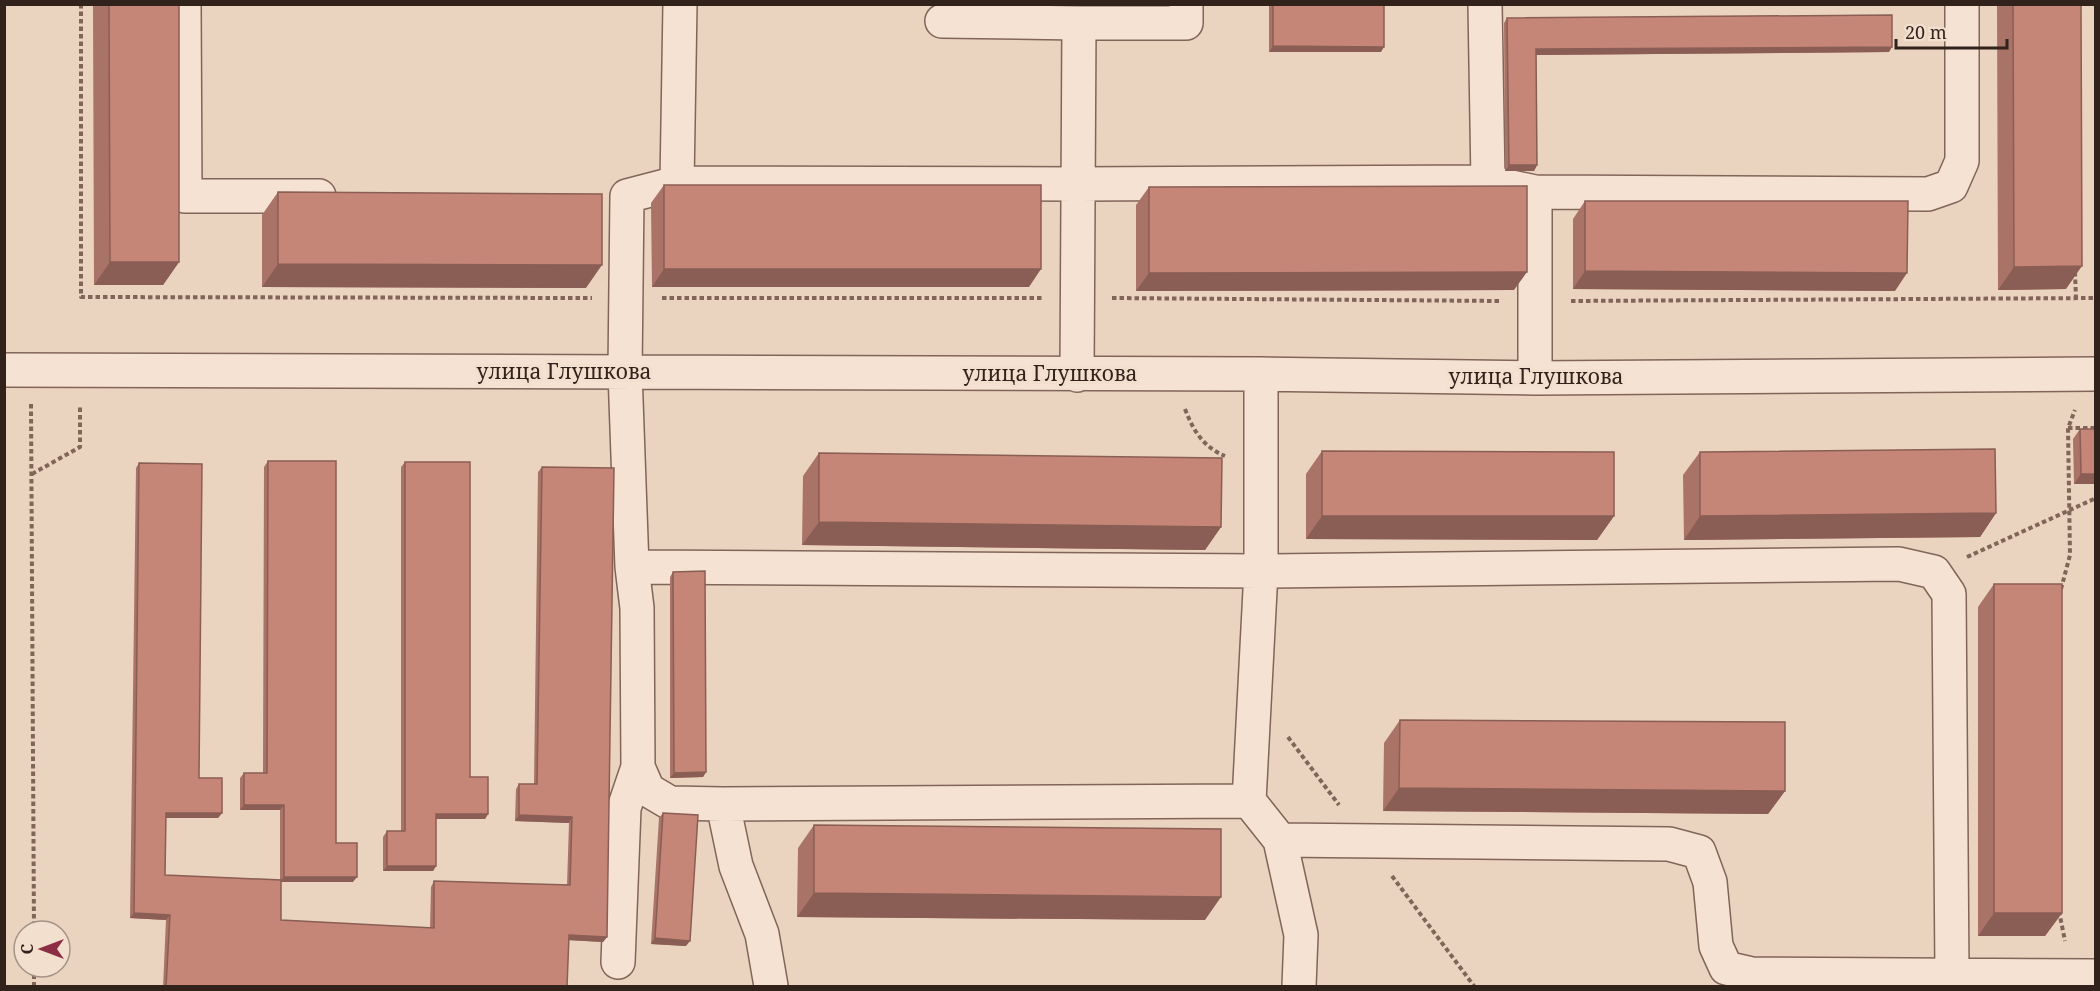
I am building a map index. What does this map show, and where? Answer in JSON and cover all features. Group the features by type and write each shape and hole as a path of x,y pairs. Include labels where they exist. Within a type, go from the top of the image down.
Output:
{"street":[{"path":"184,4 185,196 352,196"},
{"path":"677,183 680,4"},
{"path":"942,21 1186,23 1186,4"},
{"path":"1485,4 1488,182"},
{"path":"618,962 624,808 638,767 637,608 632,567 625,372 615,196 677,183 1488,182 1535,192 1928,194 1951,186 1962,161 1962,4"},
{"path":"1077,375 1079,23"},
{"path":"1535,192 1535,378"},
{"name":"улица Глушкова","path":"4,370 1261,374 1535,378 2096,374"},
{"path":"1261,374 1261,571 1249,801 1280,840 1301,935 1299,987"},
{"path":"632,567 1261,571 1899,564 1934,573 1949,594 1952,974"},
{"path":"638,767 648,790 670,803 1249,801"},
{"path":"723,804 736,866 762,934 771,987"},
{"path":"1280,840 1669,844 1699,852 1710,882 1716,946 1726,968 1752,974 2084,976"}],"path":[{"path":"81,4 81,297"},
{"path":"2075,263 2076,299"},
{"path":"31,397 34,919"},
{"path":"32,474 80,447 80,397"},
{"path":"2061,590 2070,555 2068,428 2076,405"},
{"path":"1185,408 1192,429 1206,445 1222,455 1242,459 1261,459"},
{"path":"2068,428 2096,428"},
{"path":"1934,573 2096,498"},
{"path":"2059,910 2084,976"}],"building":[{"path":"109,4 179,4 179,262 110,262"},
{"path":"1273,4 1384,4 1384,47 1273,46"},
{"path":"2013,4 2081,4 2082,266 2014,267"},
{"path":"1892,15 1892,47 1536,49 1537,165 1509,165 1507,18"},
{"path":"664,185 1041,185 1041,269 664,269"},
{"path":"1527,186 1527,272 1149,273 1149,187"},
{"path":"278,192 602,194 602,265 278,264"},
{"path":"1585,201 1908,201 1907,273 1585,271"},
{"path":"2080,429 2096,429 2096,474 2081,474"},
{"path":"1995,449 1996,513 1700,516 1700,452"},
{"path":"1322,451 1614,452 1614,516 1322,516"},
{"path":"819,453 1222,458 1221,527 819,522"},
{"path":"268,461 336,461 336,843 357,843 357,877 284,877 284,805 244,805 244,773 267,773"},
{"path":"405,462 470,462 470,777 488,777 488,814 436,814 436,866 387,866 387,831 405,831"},
{"path":"139,463 202,464 199,778 222,778 222,813 166,813 165,875 281,880 281,920 434,928 434,881 570,885 572,817 519,815 519,784 537,784 542,467 614,468 607,937 569,935 567,987 166,987 170,915 134,913"},
{"path":"705,571 706,772 674,773 673,572"},
{"path":"1994,584 2062,584 2062,913 1994,913"},
{"path":"1400,720 1785,722 1785,791 1399,788"},
{"path":"663,813 698,815 690,941 655,938"},
{"path":"814,825 1221,829 1221,897 814,893"}]}
